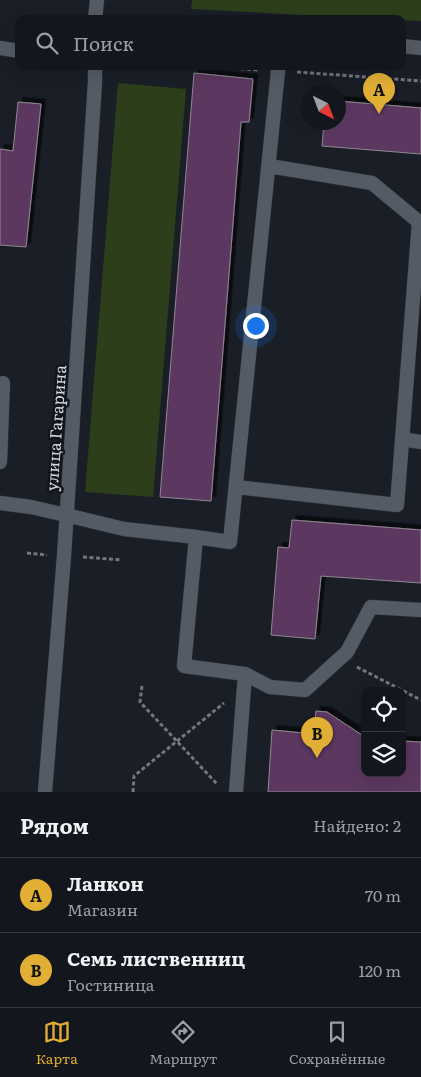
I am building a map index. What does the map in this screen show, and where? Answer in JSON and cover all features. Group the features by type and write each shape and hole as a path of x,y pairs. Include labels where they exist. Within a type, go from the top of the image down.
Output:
{"street":[{"path":"95,15 97,0"},
{"path":"406,46 421,48"},
{"path":"0,48 15,50"},
{"name":"улица Гагарина","path":"46,792 95,70"},
{"path":"0,503 31,507 124,529 230,542 278,70"},
{"path":"236,487 397,505 419,222 372,183 269,166"},
{"path":"0,462 3,383"},
{"path":"402,439 421,442"},
{"path":"196,537 184,666 270,687 305,690 348,652 371,607 421,610"},
{"path":"236,792 244,681"}],"path":[{"path":"290,70 421,81"},
{"path":"340,658 421,700"},
{"path":"133,792 134,776 177,741 244,681"},
{"path":"142,686 140,702 224,792"}],"green space":[{"path":"192,0 421,0 421,21 406,20 406,15 303,15 191,9"},
{"path":"118,83 186,89 153,497 85,492"}],"building":[{"path":"194,73 253,79 249,122 241,122 211,501 160,497"},
{"path":"18,102 41,104 26,247 0,245 0,149 13,151"},
{"path":"346,102 421,108 421,154 322,146 323,130 346,130"},
{"path":"292,520 421,530 421,583 321,576 315,639 271,635 278,547 289,548"},
{"path":"316,711 327,712 361,734 361,777 406,777 406,741 421,742 421,792 268,792 272,730 314,734"}],"place":[{"name":"Ланкон","path":"379,114"},
{"name":"Семь лиственниц","path":"317,758"}]}
